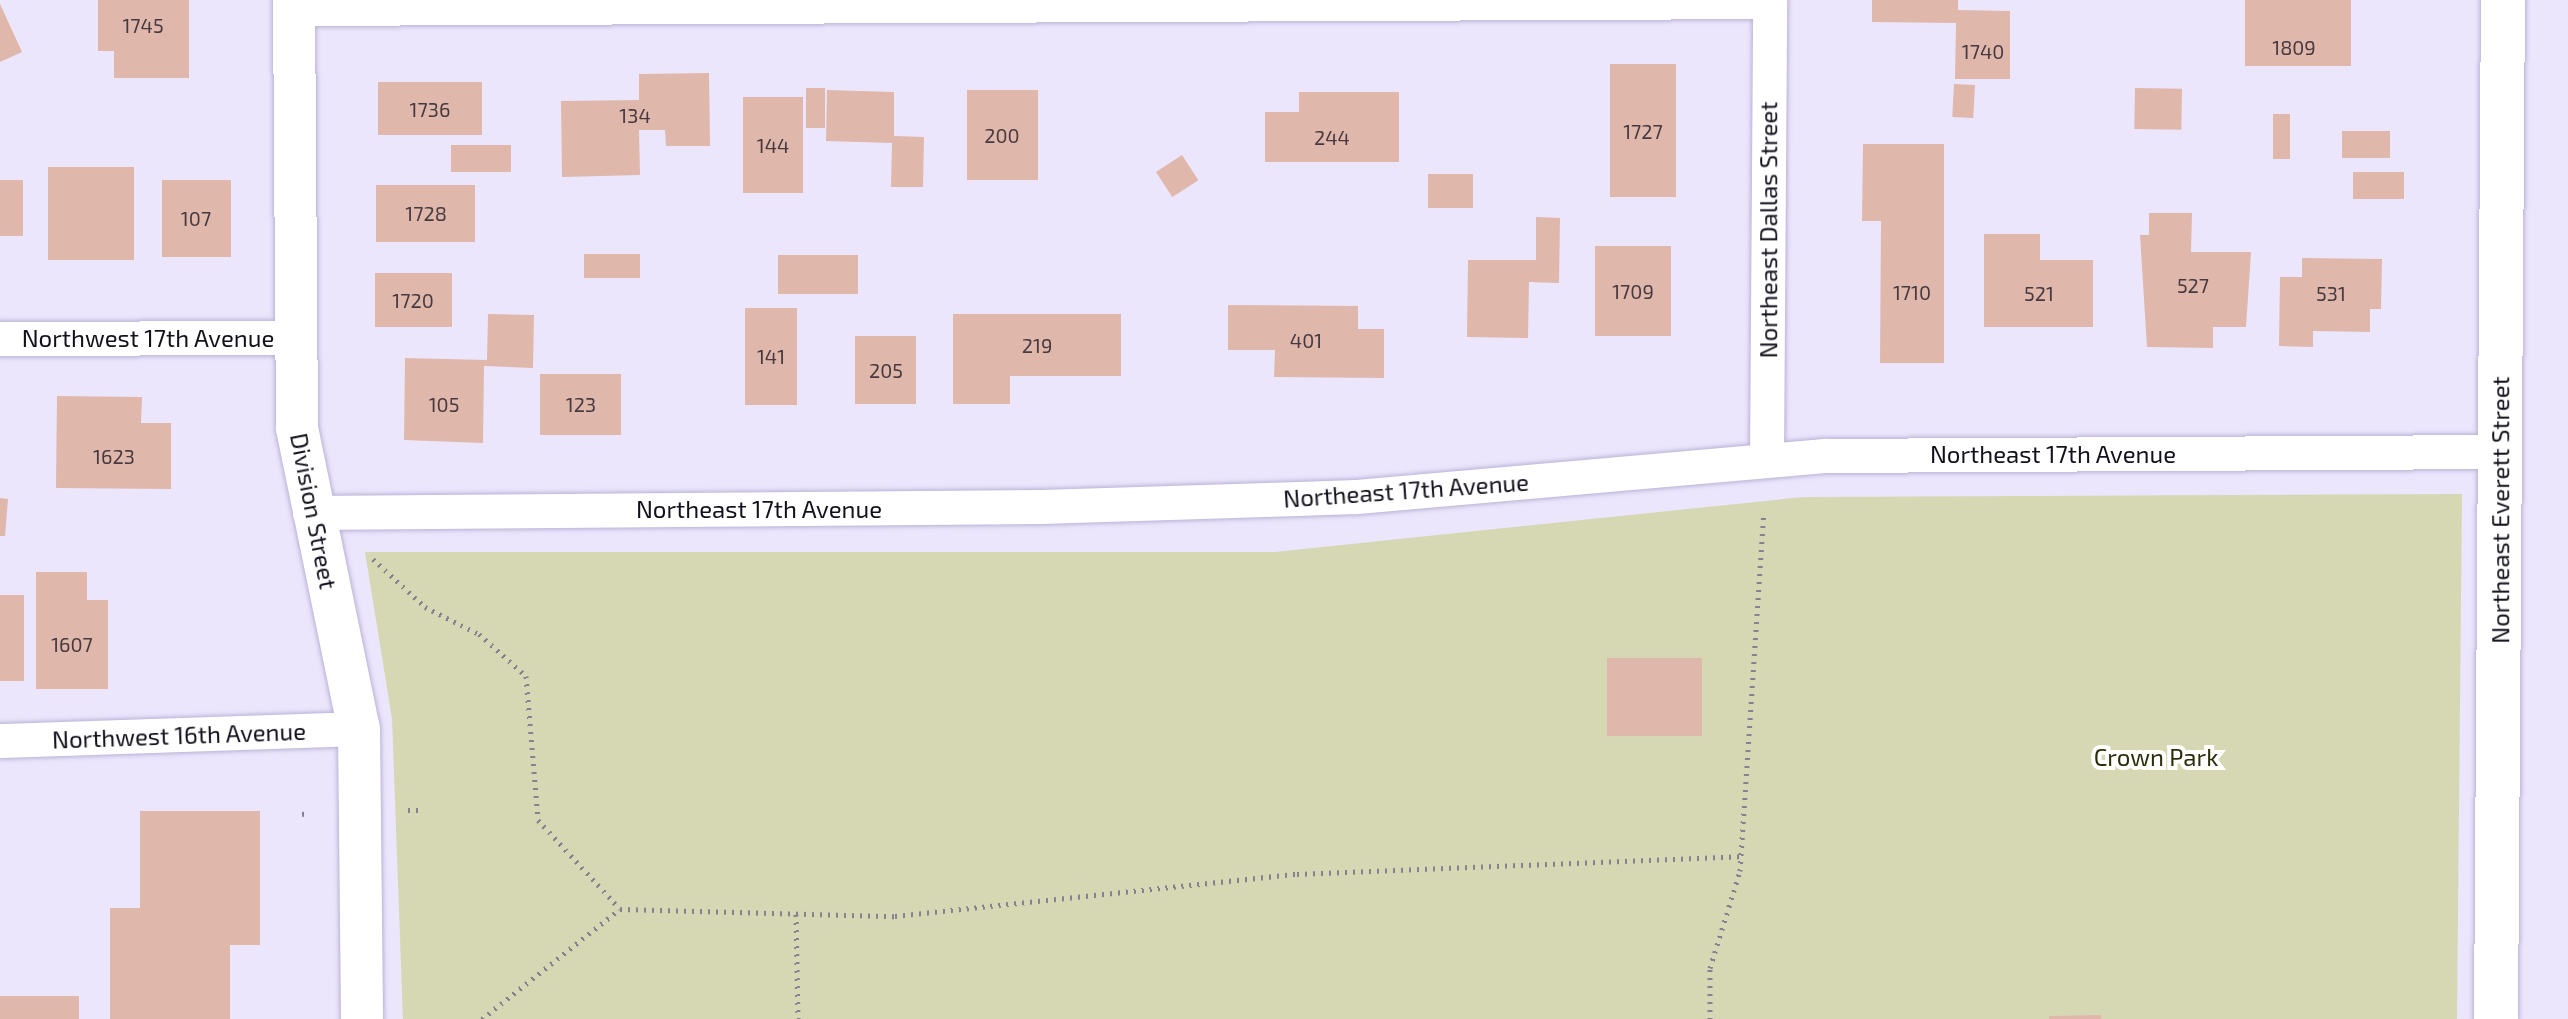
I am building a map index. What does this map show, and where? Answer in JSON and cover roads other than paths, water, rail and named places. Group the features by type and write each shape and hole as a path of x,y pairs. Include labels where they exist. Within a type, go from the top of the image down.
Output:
{"main road":[{"name":"Northeast Everett Street","path":"2496,1019 2503,0"}],"street":[{"path":"294,4 1770,1"},
{"name":"Northeast Dallas Street","path":"1767,460 1770,1"},
{"name":"Division Street","path":"294,4 297,428 310,513 359,729 362,1019"},
{"name":"Northwest 17th Avenue","path":"0,339 297,338"},
{"name":"Northeast 17th Avenue","path":"310,513 1325,498 1767,460 2501,452"},
{"name":"Northwest 16th Avenue","path":"0,741 359,729"}],"park label":[{"name":"Crown Park","path":"2156,757"}]}
